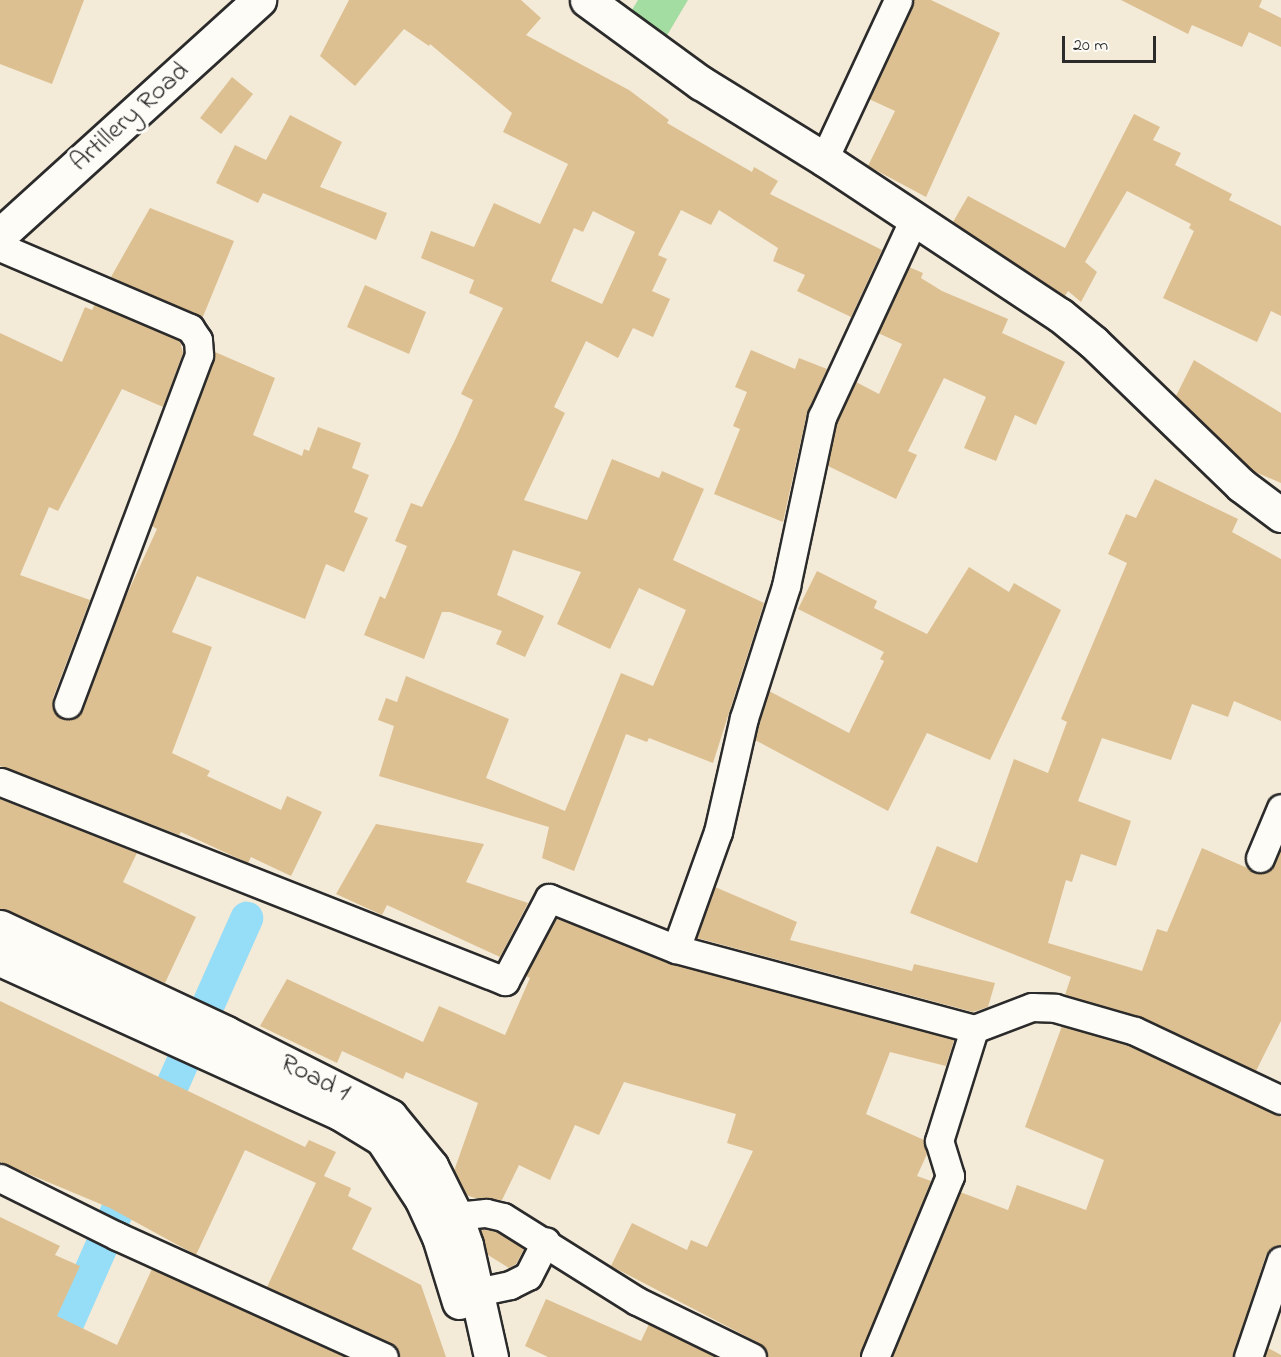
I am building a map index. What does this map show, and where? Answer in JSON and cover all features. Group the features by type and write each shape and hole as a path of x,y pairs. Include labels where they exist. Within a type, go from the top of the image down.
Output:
{"street":[{"name":"Artillery Road","path":"0,235 260,0"},
{"path":"587,0 701,83 824,159 1060,315 1093,342 1241,485 1281,514"},
{"path":"824,159 898,0"},
{"path":"676,949 718,832 744,718 777,617 822,417 914,219"},
{"path":"0,247 190,328 198,340 199,355 68,704"},
{"path":"1,782 506,981 549,898 676,949 974,1029 1032,1007 1055,1008 1135,1031 1281,1100"},
{"path":"1260,858 1281,808"},
{"name":"Road 1","path":"0,927 170,1022 390,1116 431,1166 456,1216 477,1292 491,1357"},
{"path":"0,959 170,1022"},
{"path":"876,1357 950,1176 939,1141 974,1029"},
{"path":"222,1045 382,1139 422,1200 439,1237 472,1357"},
{"path":"0,1178 117,1236 384,1357"},
{"path":"456,1216 486,1213 503,1217 546,1241 637,1301 752,1357"},
{"path":"477,1292 510,1285 528,1276 546,1241"},
{"path":"1248,1357 1281,1260"}],"green space":[{"path":"638,0 688,0 666,37 629,15"}],"building":[{"path":"0,0 84,0 52,84 0,64"},
{"path":"349,0 521,0 541,18 526,35 629,90 669,120 667,123 752,172 754,167 778,181 770,194 882,250 851,317 797,291 805,275 773,261 778,248 719,210 711,225 681,210 658,255 667,259 652,291 670,299 653,337 633,328 618,358 586,341 554,407 565,413 524,500 587,520 612,459 659,478 662,471 704,489 673,560 764,603 713,763 649,738 647,742 626,734 574,871 542,858 549,827 379,776 394,726 378,720 386,698 397,702 406,676 509,719 486,778 565,811 621,673 653,686 686,610 639,588 610,649 557,624 581,572 513,550 497,595 544,616 525,657 496,644 502,631 450,612 442,612 424,659 364,635 380,596 385,599 407,546 395,541 411,503 422,507 456,438 473,400 461,394 503,308 469,293 474,280 421,258 431,231 474,247 494,203 540,224 568,164 503,132 512,113 430,44 429,46 404,29 355,86 320,56","holes":["593,211 635,232 602,304 551,281 574,228 583,232"]},
{"path":"914,0 931,0 1000,33 926,197 868,166 895,111 869,99"},
{"path":"1121,0 1262,0 1259,7 1281,18 1281,47 1249,32 1242,47 1192,25 1188,34"},
{"path":"232,77 253,94 221,134 200,118"},
{"path":"1134,114 1160,127 1153,140 1181,153 1175,165 1232,194 1229,200 1281,226 1281,316 1271,311 1257,342 1163,298 1194,231 1189,228 1191,224 1127,191 1085,262 1097,272 1081,302 1068,291 1065,296 953,222 968,196 1065,248"},
{"path":"290,115 342,142 320,187 387,213 376,240 263,193 258,203 216,183 235,145 266,160"},
{"path":"150,208 234,241 202,319 111,277"},
{"path":"909,267 923,273 921,278 942,291 1008,319 1002,333 1065,362 1036,425 1015,415 996,461 964,448 986,397 944,378 908,451 917,455 896,499 828,466 837,422 856,382 879,394 902,344 878,333"},
{"path":"365,285 426,312 409,354 347,327"},
{"path":"95,304 180,341 183,353 163,407 122,389 58,511 49,507 20,575 90,600 53,698 53,707 62,718 71,719 83,710 122,605 157,529 152,526 215,352 275,378 253,435 302,456 304,449 309,451 318,427 361,443 352,468 369,475 354,512 368,518 344,572 326,564 305,619 197,576 172,632 212,647 172,753 210,771 207,776 281,810 287,796 322,812 291,876 251,857 248,863 181,832 179,835 0,766 0,333 62,362 85,307 92,310"},
{"path":"751,350 795,369 799,358 827,369 807,413 783,522 714,494 740,429 733,426 747,392 735,387"},
{"path":"1194,360 1281,413 1281,483 1253,471 1176,396"},
{"path":"1155,479 1238,519 1232,532 1281,559 1281,721 1234,701 1228,717 1192,704 1171,760 1102,738 1078,801 1131,821 1116,866 1081,854 1072,882 1066,880 1048,943 1142,971 1157,929 1167,932 1202,848 1261,874 1270,870 1281,849 1281,1021 1256,1071 1142,1017 1065,995 1071,977 910,913 937,846 977,863 1014,759 1048,773 1067,722 1061,719 1127,563 1108,554 1126,514 1136,518"},
{"path":"969,567 1009,592 1014,583 1061,610 990,760 927,733 888,811 755,740 769,691 849,733 884,661 880,659 884,652 798,609 817,571 877,601 874,608 927,634"},
{"path":"0,799 137,853 123,882 196,917 165,983 0,909"},
{"path":"376,824 484,844 466,882 528,903 500,957 387,905 382,915 336,894"},
{"path":"715,887 797,922 790,940 912,971 914,964 995,983 988,1007 973,1012 697,938"},
{"path":"556,918 672,964 954,1040 946,1066 890,1052 866,1114 924,1140 927,1154 917,1176 931,1181 860,1357 768,1357 759,1343 611,1266 632,1223 687,1250 691,1240 707,1247 753,1151 727,1143 736,1114 624,1082 599,1135 575,1125 550,1180 519,1165 502,1200 475,1198 466,1195 454,1171 478,1103 406,1072 403,1079 342,1051 337,1063 260,1026 287,979 423,1042 439,1006 505,1035 530,978 526,976"},
{"path":"0,1001 305,1147 309,1140 336,1152 324,1176 351,1188 348,1196 372,1208 352,1249 421,1285 446,1357 399,1357 390,1343 267,1287 316,1183 245,1150 196,1255 110,1208 0,1162"},
{"path":"1062,1026 1129,1046 1281,1117 1281,1245 1271,1248 1266,1255 1233,1357 892,1357 960,1192 1008,1210 1017,1185 1086,1210 1104,1160 1025,1127"},
{"path":"0,1217 60,1246 55,1255 80,1266 57,1316 117,1345 152,1269 346,1357 0,1357"},
{"path":"480,1229 497,1232 524,1249 516,1264 509,1268 488,1255"},
{"path":"546,1299 641,1341 649,1324 716,1357 548,1357 525,1346"},
{"path":"1268,1348 1281,1355 1281,1357 1265,1357"}],"waterway":[{"path":"154,1125 246,918"},
{"path":"52,1357 135,1169"}]}
